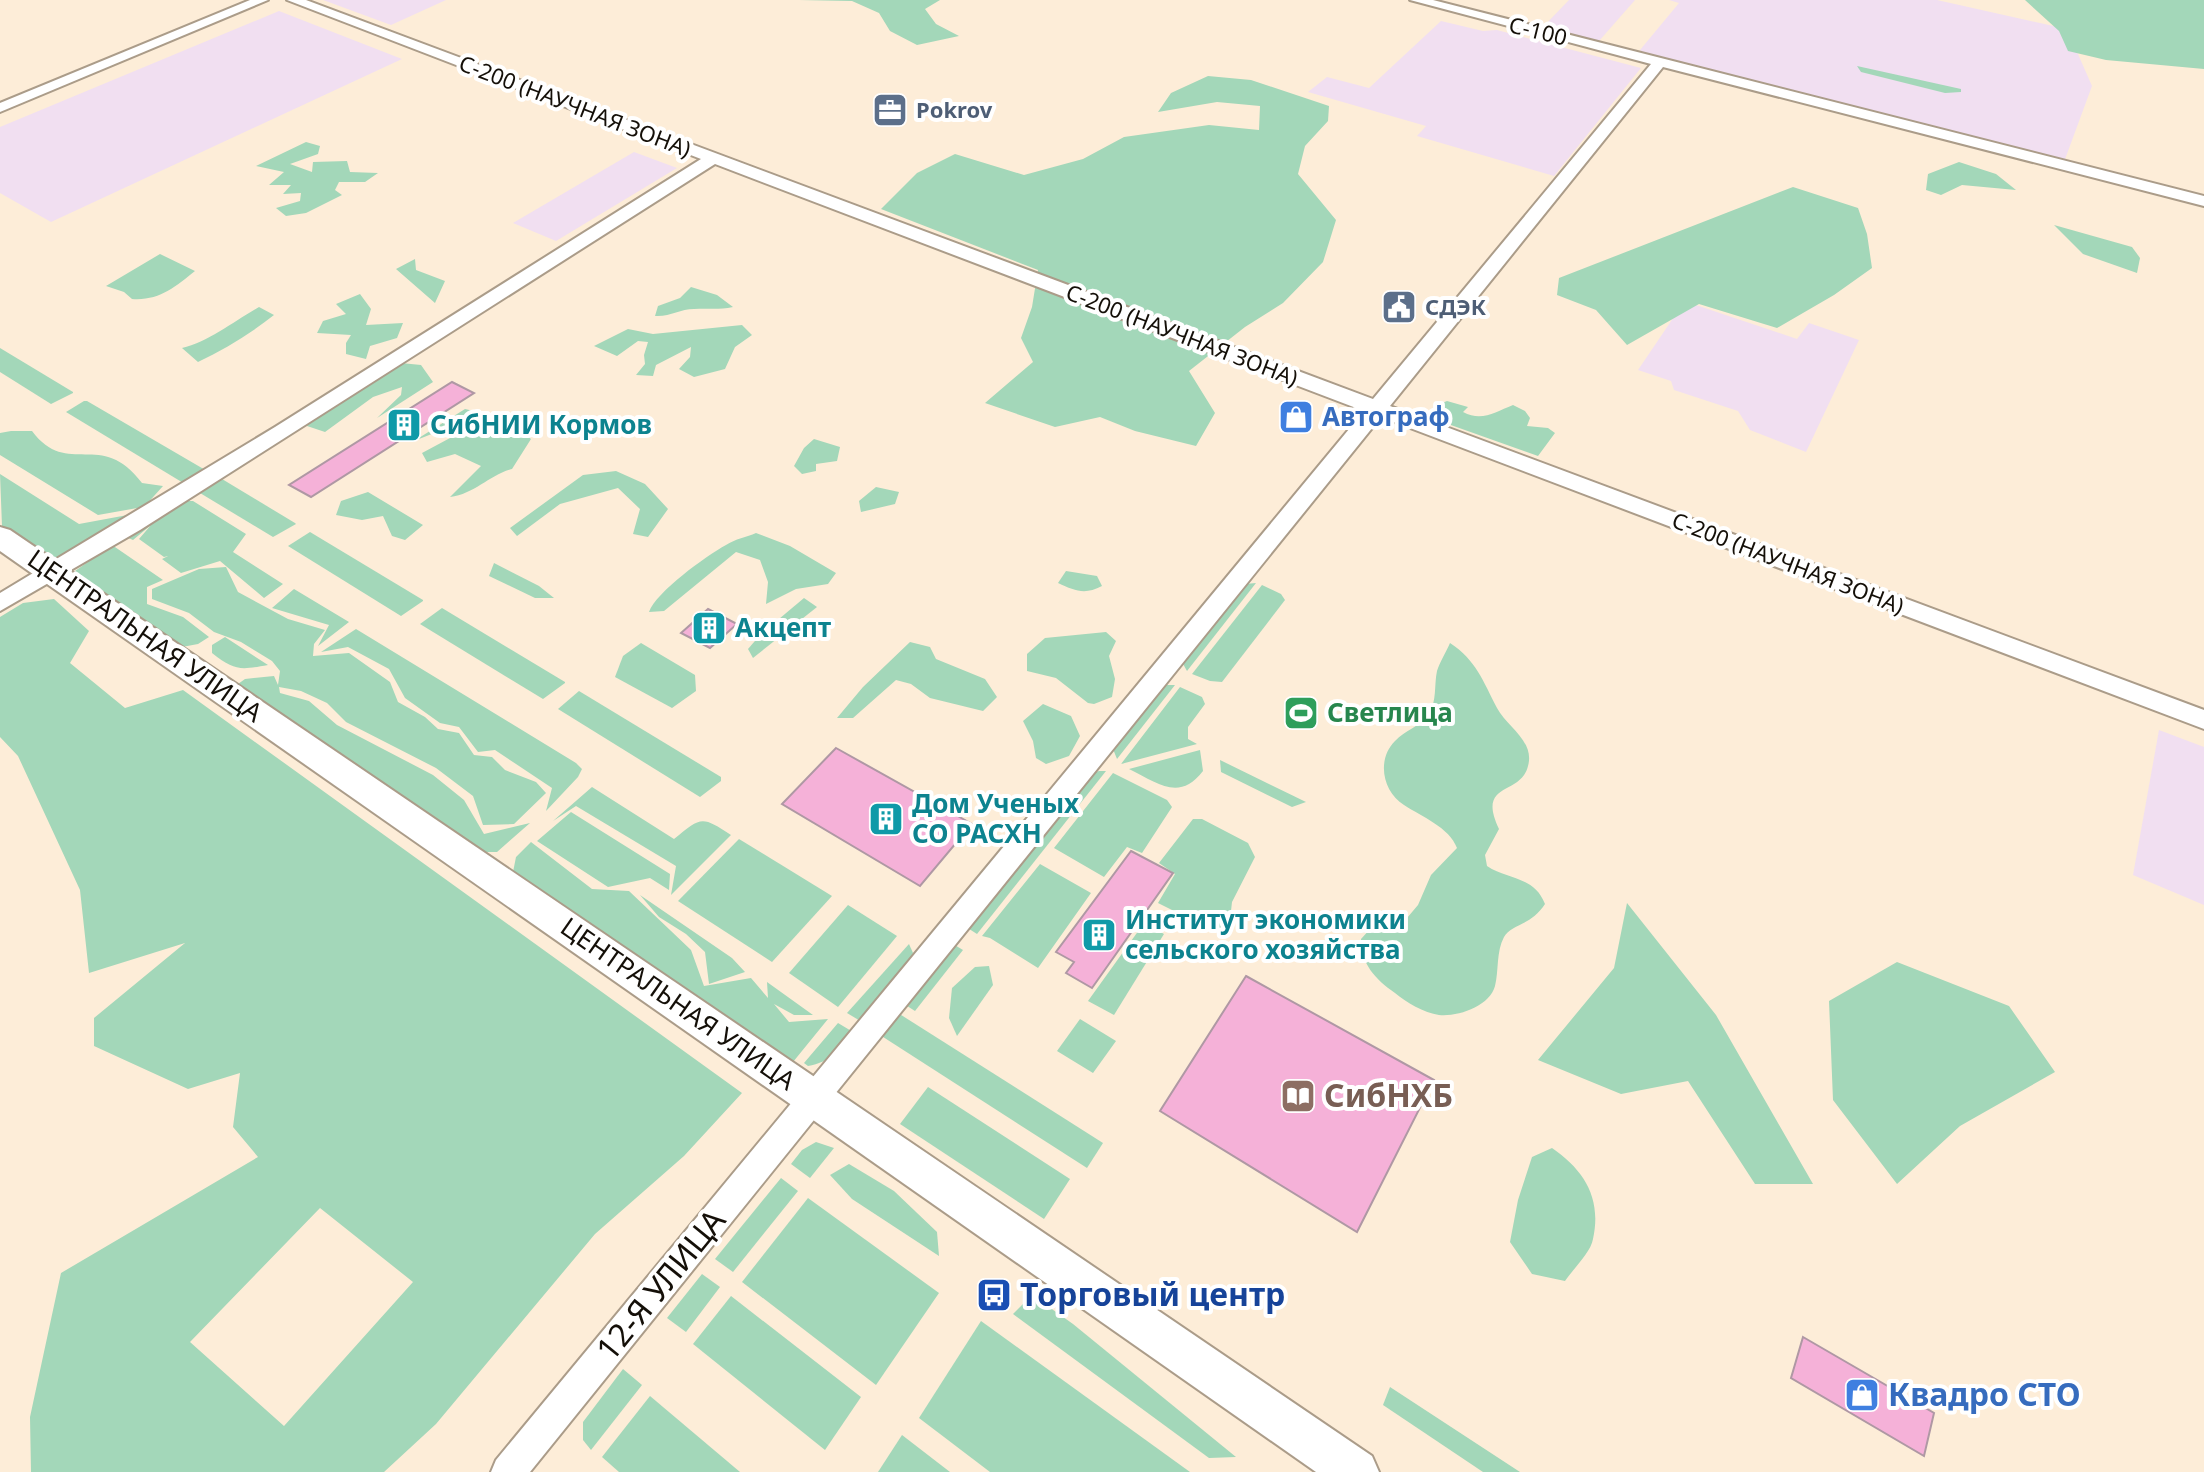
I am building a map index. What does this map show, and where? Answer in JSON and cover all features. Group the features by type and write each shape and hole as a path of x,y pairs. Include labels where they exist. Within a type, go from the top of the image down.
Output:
{"main road":[{"name":"ЦЕНТРАЛЬНАЯ УЛИЦА","path":"0,537 1356,1472"}],"street":[{"path":"0,108 261,0"},
{"name":"С-200 (НАУЧНАЯ ЗОНА)","path":"294,0 2204,720"},
{"name":"С-100","path":"1417,0 2204,201"},
{"name":"12-Я УЛИЦА","path":"508,1472 1660,62"},
{"path":"0,603 281,431 714,158"}],"shaded area":[{"path":"323,0 446,0 391,25"},
{"path":"1569,0 1635,0 1599,41 1543,27"},
{"path":"1669,0 1937,0 2067,29 2092,86 2064,162 1645,54 1640,50 1679,3"},
{"path":"279,11 402,59 51,222 0,193 0,127"},
{"path":"1441,21 1483,31 1497,30 1641,68 1554,176 1417,136 1426,126 1308,92 1327,77 1369,88"},
{"path":"634,152 677,168 556,241 513,223"},
{"path":"1690,303 1797,339 1809,323 1859,340 1806,452 1750,430 1738,411 1674,390 1671,381 1638,370 1682,305"},
{"path":"2159,730 2204,747 2204,905 2133,875"}],"green space":[{"path":"799,0 940,0 925,9 936,24 959,36 917,45 890,31 879,13 852,1"},
{"path":"2025,0 2204,0 2204,69 2106,60 2068,51 2059,31"},
{"path":"1857,66 1961,89 1961,92 1945,93 1861,72"},
{"path":"1208,76 1251,80 1329,106 1328,121 1305,146 1298,174 1336,220 1323,262 1283,303 1245,327 1189,371 1215,413 1196,446 1135,431 1100,417 1055,427 985,403 1033,362 1021,338 1032,307 1038,270 881,209 917,173 955,154 1024,175 1083,159 1124,137 1209,125 1259,130 1260,106 1217,102 1158,112 1171,93"},
{"path":"306,142 320,146 318,154 290,164 312,172 313,162 347,161 350,172 378,173 365,182 339,182 335,190 342,195 306,213 286,216 276,208 300,201 301,193 283,194 291,185 269,185 284,172 256,166"},
{"path":"1959,162 1996,174 2016,190 1962,185 1941,195 1926,190 1928,174"},
{"path":"1793,187 1858,208 1867,234 1872,268 1834,295 1777,328 1699,304 1627,345 1596,310 1557,295 1559,278"},
{"path":"2054,225 2132,247 2140,258 2137,273 2083,254"},
{"path":"160,254 195,271 173,287 150,298 132,299 124,292 106,286"},
{"path":"415,259 416,270 445,281 435,303 396,269"},
{"path":"691,287 717,295 733,307 689,309 655,316 658,306 680,298"},
{"path":"360,294 371,309 366,325 403,323 397,338 370,346 366,359 346,354 346,343 351,335 317,333 323,321 346,314 336,304"},
{"path":"259,307 274,315 218,352 198,362 182,348 211,336"},
{"path":"742,325 752,335 735,347 725,369 694,377 679,369 690,357 691,347 656,365 653,376 636,375 645,364 648,342 638,341 617,356 594,346 628,329 653,334"},
{"path":"0,348 73,393 51,404 0,372"},
{"path":"401,363 421,365 433,382 377,418 401,395 402,387 373,397 325,432 304,425"},
{"path":"84,401 207,471 185,484 66,412"},
{"path":"1447,401 1468,407 1463,412 1476,416 1488,415 1513,405 1525,411 1530,418 1527,426 1548,428 1555,433 1538,456 1448,424 1438,416 1435,406"},
{"path":"465,409 508,419 531,439 512,469 467,492 450,497 481,466 455,454 427,462 422,453 465,430 467,420 414,441"},
{"path":"32,431 45,445 59,452 113,458 142,483 163,486 145,506 175,487 171,495 68,555 52,558 2,526 0,474 79,524 133,514 143,507 98,515 0,455 0,433"},
{"path":"814,439 840,447 837,461 816,464 816,471 802,474 794,466 804,448"},
{"path":"616,471 645,484 668,509 648,537 633,534 640,509 618,488 560,504 517,536 510,528 583,475"},
{"path":"222,479 296,524 273,537 200,493"},
{"path":"876,487 899,492 895,504 861,512 859,501"},
{"path":"368,492 423,525 405,540 392,536 383,516 362,520 336,515 341,501"},
{"path":"185,501 193,501 246,534 233,552 283,584 264,598 220,561 181,573 162,559 168,556 164,557 139,539 151,525 133,540 126,537"},
{"path":"310,532 423,601 401,616 288,546"},
{"path":"756,533 790,546 836,573 828,584 796,589 766,604 768,582 760,560 736,552 664,611 649,612 671,585 695,566 717,550"},
{"path":"112,545 163,580 147,587 147,604 183,617 209,637 198,644 182,647 82,581 75,571"},
{"path":"494,563 539,586 554,598 535,598 489,576"},
{"path":"226,567 238,592 288,619 325,630 314,644 313,656 349,653 390,682 398,702 425,717 438,729 459,733 474,755 492,757 505,770 536,782 546,793 514,824 483,825 473,796 436,768 346,722 327,703 301,691 279,687 280,693 309,701 337,725 433,775 464,800 484,834 530,823 497,852 482,852 238,684 245,679 274,676 278,685 280,671 272,661 241,642 214,632 189,613 152,599 152,589 199,569"},
{"path":"1066,571 1097,576 1102,586 1080,591 1058,583"},
{"path":"1256,583 1187,671 1182,662 1245,584"},
{"path":"1262,585 1281,594 1285,600 1222,682 1192,674"},
{"path":"294,589 349,622 318,646 329,625 272,608"},
{"path":"804,598 817,607 753,658 748,649"},
{"path":"54,599 89,631 70,663 125,708 183,690 742,1093 684,1156 595,1234 436,1424 384,1472 31,1472 30,1417 61,1273 258,1157 233,1127 240,1073 188,1089 94,1046 94,1018 185,943 89,973 80,890 18,756 0,737 0,617 23,603","holes":["320,1208 413,1282 284,1426 190,1342"]},
{"path":"442,608 565,683 543,699 420,624"},
{"path":"356,629 576,763 582,769 578,777 546,811 552,788 495,750 478,752 459,727 440,723 405,698 389,669 348,647 321,652"},
{"path":"1106,632 1116,641 1109,656 1115,679 1112,697 1094,704 1088,703 1056,678 1027,671 1027,654 1045,638"},
{"path":"225,637 268,665 238,668 220,659 212,653 212,645"},
{"path":"910,642 930,647 936,659 985,679 997,697 983,711 930,698 911,684 896,680 853,718 837,718 863,687"},
{"path":"641,643 695,675 696,691 672,708 615,677 623,656"},
{"path":"1450,643 1473,664 1501,715 1528,749 1528,766 1524,775 1496,796 1493,803 1493,814 1499,829 1485,855 1487,866 1527,883 1545,904 1534,917 1511,929 1504,937 1495,986 1487,999 1472,1009 1447,1015 1433,1014 1416,1007 1381,982 1366,963 1361,939 1371,928 1407,918 1418,905 1431,875 1457,848 1441,828 1397,799 1384,775 1385,757 1389,749 1432,709 1437,671"},
{"path":"1163,685 1175,685 1117,759 1113,749"},
{"path":"1180,687 1202,697 1205,704 1188,727 1188,739 1197,744 1121,764"},
{"path":"579,691 721,777 721,781 700,797 558,709"},
{"path":"1043,704 1071,716 1080,736 1069,756 1046,764 1036,758 1033,741 1023,721"},
{"path":"1200,750 1203,771 1185,786 1168,787 1129,769"},
{"path":"1220,760 1306,802 1292,807 1221,772"},
{"path":"1106,771 977,934 966,927 1090,774"},
{"path":"1113,773 1167,800 1172,807 1142,853 1127,847 1104,877 1054,848"},
{"path":"592,787 674,839 701,821 731,835 671,895 676,866 576,806 553,821"},
{"path":"571,812 670,874 669,890 650,878 608,887 537,841"},
{"path":"1193,819 1202,819 1248,843 1255,857 1232,902 1228,938 1158,903 1175,874 1159,863"},
{"path":"739,839 832,896 772,962 678,901"},
{"path":"531,842 592,889 629,891 691,950 704,986 751,978 768,998 767,982 813,1015 794,1015 774,1004 789,1022 828,1019 793,1062 513,872 516,857"},
{"path":"1040,864 1091,893 1038,968 982,936"},
{"path":"640,895 732,958 745,972 709,984 705,952 686,934 659,917"},
{"path":"1627,903 1716,1015 1813,1184 1755,1184 1688,1081 1621,1094 1538,1060 1614,968"},
{"path":"848,905 897,936 838,1007 789,973"},
{"path":"1144,923 1164,934 1114,1015 1088,1001"},
{"path":"909,944 913,953 910,963 862,1022 847,1013"},
{"path":"953,944 963,950 915,1011 904,1004"},
{"path":"1897,962 2009,1006 2055,1072 1960,1126 1897,1184 1833,1100 1829,1001"},
{"path":"989,966 993,985 957,1036 949,1018 952,988 975,967"},
{"path":"898,1013 1103,1143 1087,1168 880,1035"},
{"path":"1080,1019 1116,1041 1093,1073 1057,1051"},
{"path":"838,1023 853,1032 828,1058 808,1066 804,1063"},
{"path":"928,1087 1070,1179 1044,1219 900,1124"},
{"path":"816,1142 834,1148 810,1178 791,1164 802,1150"},
{"path":"1552,1148 1573,1166 1588,1186 1595,1211 1592,1244 1565,1281 1532,1274 1510,1242 1518,1200 1532,1157"},
{"path":"849,1164 894,1191 937,1232 939,1256 852,1199 830,1175"},
{"path":"781,1178 798,1191 733,1272 715,1259"},
{"path":"808,1198 939,1293 876,1385 742,1282"},
{"path":"702,1274 720,1287 686,1332 667,1318"},
{"path":"1032,1295 1073,1324 1236,1457 1209,1458 1013,1314"},
{"path":"731,1296 861,1397 825,1450 693,1344"},
{"path":"981,1321 1190,1472 990,1472 919,1418"},
{"path":"623,1369 642,1385 591,1450 583,1440 583,1422"},
{"path":"1390,1387 1520,1472 1483,1472 1383,1405"},
{"path":"650,1396 740,1472 619,1472 602,1457"},
{"path":"902,1435 950,1472 878,1472"}],"building":[{"name":"СибНИИ Кормов","path":"452,382 474,393 311,497 289,485"},
{"name":"Акцепт","path":"708,609 737,624 710,648 681,633"},
{"name":"Дом Ученых СО РАСХН","path":"836,748 972,824 920,886 782,804"},
{"name":"Институт экономики сельского хозяйства","path":"1131,851 1173,873 1092,988 1066,973 1074,962 1056,952"},
{"name":"СибНХБ","path":"1246,976 1434,1080 1357,1232 1160,1111"},
{"name":"Квадро СТО","path":"1803,1337 1934,1413 1924,1456 1791,1378"}],"place":[{"name":"Pokrov","path":"890,110"},
{"name":"СДЭК","path":"1399,307"},
{"name":"Автограф","path":"1296,417"},
{"name":"СибНИИ Кормов","path":"404,425"},
{"name":"Акцепт","path":"709,628"},
{"name":"Светлица","path":"1301,713"},
{"name":"Дом Ученых СО РАСХН","path":"886,819"},
{"name":"Институт экономики сельского хозяйства","path":"1099,935"},
{"name":"СибНХБ","path":"1298,1096"},
{"name":"Торговый центр","path":"994,1295"},
{"name":"Квадро СТО","path":"1862,1395"}]}
